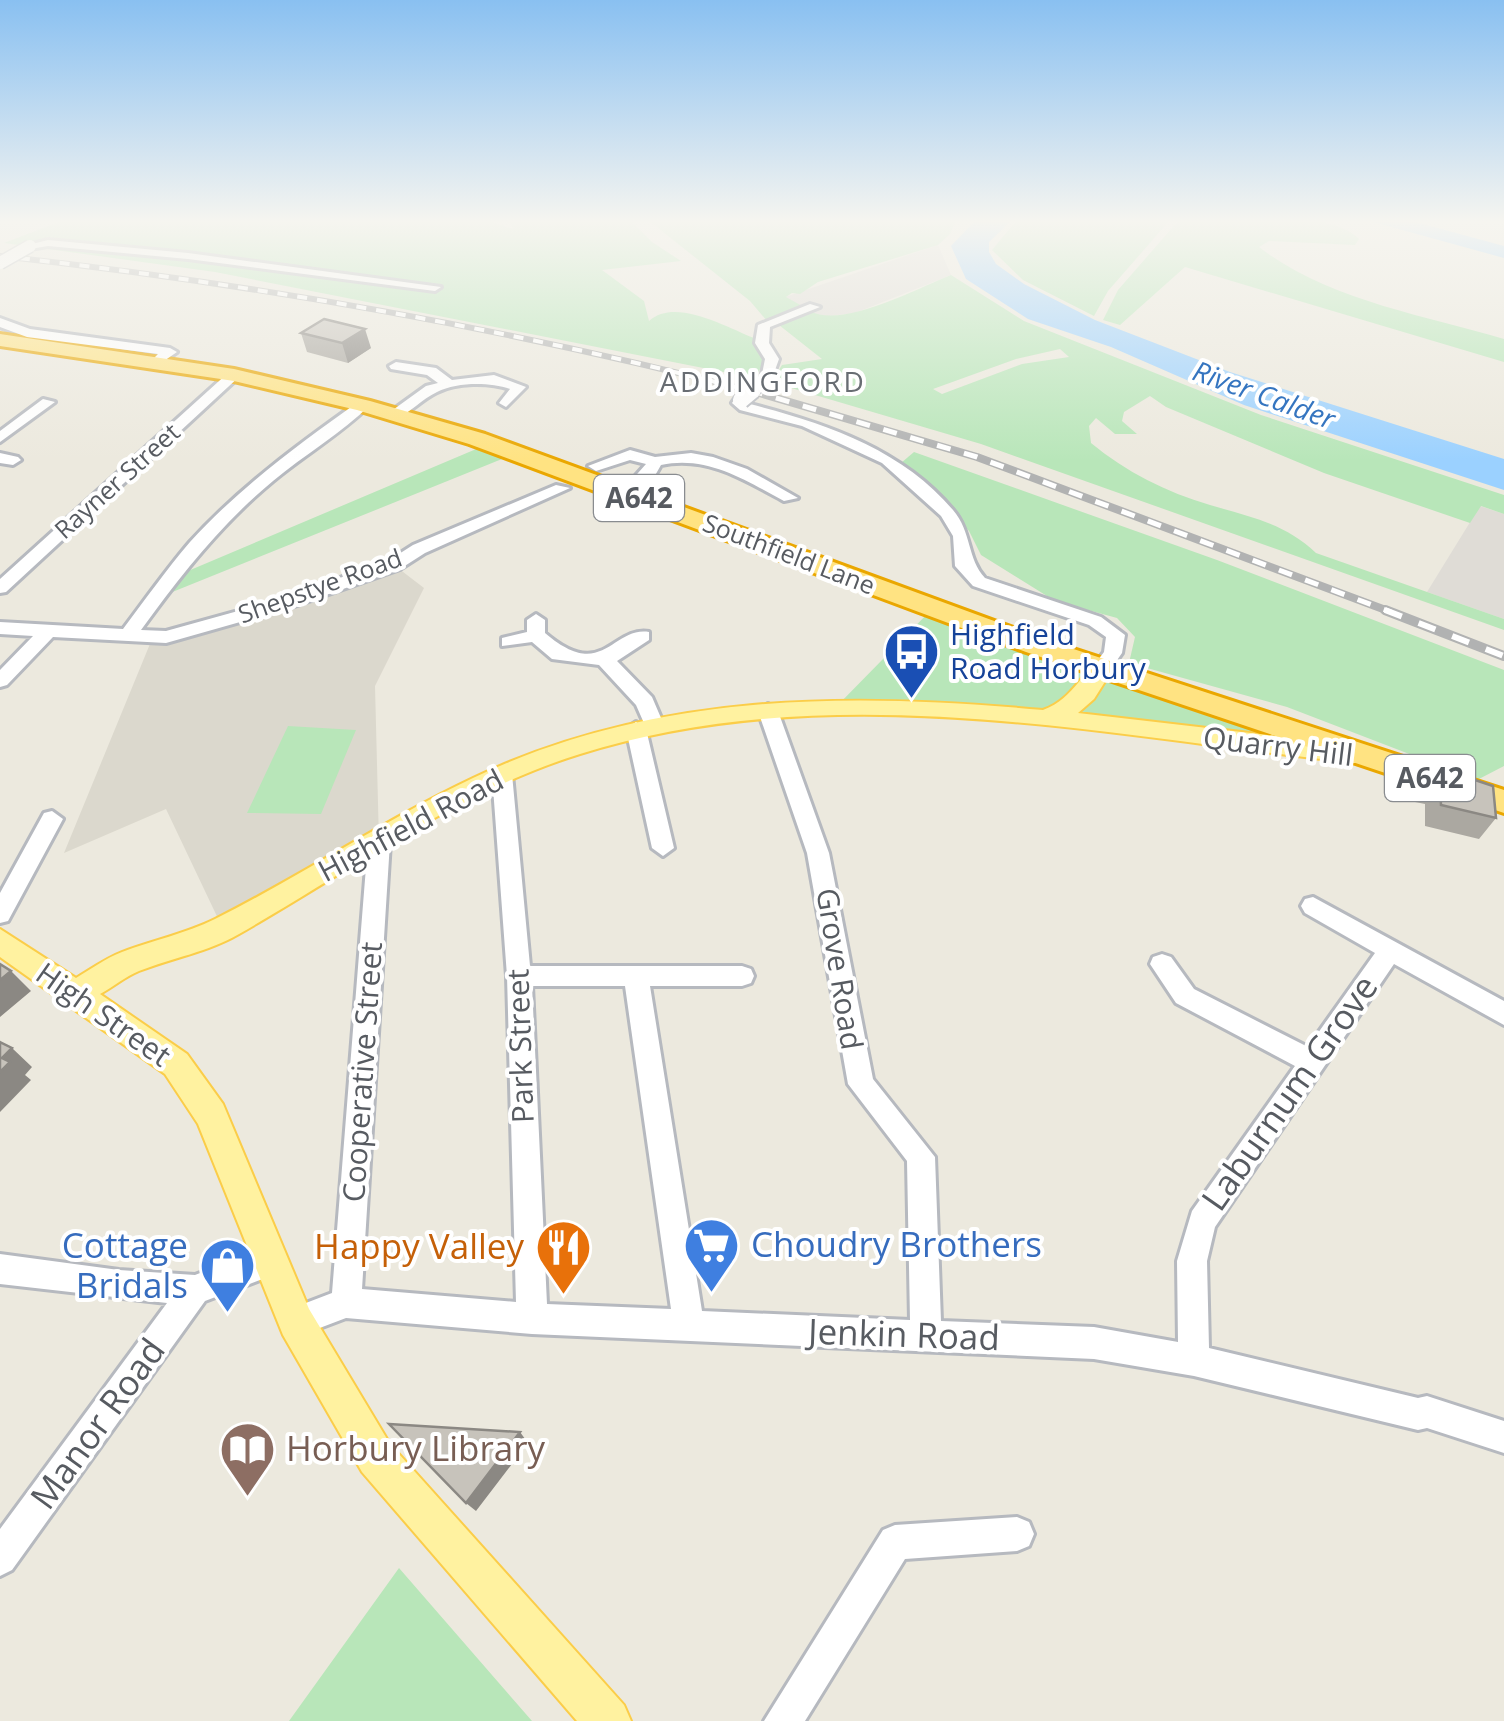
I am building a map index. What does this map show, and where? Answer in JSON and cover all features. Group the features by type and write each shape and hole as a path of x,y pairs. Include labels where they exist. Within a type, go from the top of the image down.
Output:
{"highway":[{"name":"Southfield Lane","path":"2,338 234,374 477,439 1101,669 1357,754"},
{"name":"Quarry Hill","path":"1357,754 1504,802"}],"main road":[{"path":"1046,718 1070,712 1082,701 1101,669"},
{"name":"Quarry Hill","path":"768,711 916,708 1046,718 1357,754"},
{"name":"Highfield Road","path":"74,996 128,962 176,948 222,928 502,774 572,747 645,727 768,711"},
{"name":"High Street","path":"3,950 176,1064 211,1115 296,1322 376,1458 608,1721"}],"street":[{"path":"814,307 764,325 762,343 772,359 764,382 739,403 807,423 887,460 948,513 961,536 964,566 979,582 1095,621 1116,635 1113,653 1101,669"},
{"path":"396,366 431,371 449,384"},
{"name":"Rayner Street","path":"0,588 234,374"},
{"path":"395,415 431,389 494,379 519,387 506,403"},
{"path":"0,438 41,406"},
{"path":"128,636 176,569 212,529 293,456 364,406"},
{"path":"596,466 630,455 654,462 705,457 790,498"},
{"path":"628,494 648,476 654,462"},
{"name":"Shepstye Road","path":"0,628 166,637 280,606 394,565 419,548 562,488"},
{"path":"509,642 536,627 560,656 605,660 642,636"},
{"path":"0,681 51,628"},
{"path":"605,660 645,702 654,810 663,848"},
{"name":"Grove Road","path":"768,711 818,853 861,1084 921,1157 926,1334"},
{"name":"Park Street","path":"502,774 518,976 532,1319"},
{"path":"630,814 654,810"},
{"path":"0,914 52,818"},
{"name":"Cooperative Street","path":"346,1302 379,842"},
{"name":"Laburnum Grove","path":"1313,906 1504,1014"},
{"name":"Laburnum Grove","path":"1194,1360 1192,1261 1196,1234 1391,949"},
{"path":"1162,964 1185,996 1312,1062"},
{"path":"518,976 742,976"},
{"path":"636,976 689,1325"},
{"path":"0,1269 119,1285 195,1290 270,1261"},
{"name":"Manor Road","path":"0,1558 195,1290"},
{"name":"Jenkin Road","path":"296,1322 346,1302 532,1319 1094,1342 1194,1360 1418,1414 1426,1412 1504,1437"},
{"path":"783,1721 895,1542 1017,1534"}],"shaded area":[{"path":"791,300 887,300 855,313 821,317"},
{"path":"1480,506 1504,514 1504,619 1427,592"},
{"path":"394,565 424,588 375,686 379,842 223,929 166,809 64,853 152,639"}],"green space":[{"path":"359,300 643,300 649,321 660,314 686,313 754,338 756,348 767,359 754,378"},
{"path":"792,300 804,307 767,321 750,301"},
{"path":"891,300 991,300 1024,321 1261,415 1504,495 1504,514 1481,506 1470,523 1324,473 1166,407 1150,396 1124,412 1122,421 1137,434 1115,434 1096,418 1089,426 1091,443 1147,480 1279,528 1316,553 1504,619 1504,630 981,444 771,382 782,365 822,359 779,325 810,311 841,315","holes":["1060,349 1069,357 1022,364 942,394 933,389 1016,359"]},
{"path":"1063,300 1103,300 1094,316"},
{"path":"1113,300 1148,300 1120,325 1103,320"},
{"path":"1297,300 1368,300 1504,339 1504,362"},
{"path":"488,444 517,453 155,599 169,579"},
{"path":"914,452 1217,560 1504,670 1504,766 1477,780 1287,707 1129,663 1135,637 1117,618 1055,601 981,555 969,531 901,463"},
{"path":"933,608 1357,754 1046,718 834,709"},
{"path":"288,726 356,730 321,814 247,813"},
{"path":"399,1568 532,1721 289,1721"}],"water":[{"name":"River Calder","path":"999,300 1056,300 1095,320 1230,372 1504,459 1504,490 1244,405 1111,347 1028,319"}],"building":[{"path":"324,319 365,329 342,343 301,333"},
{"path":"1430,765 1493,786 1496,818 1441,805 1440,783 1431,780"},
{"path":"0,964 11,971 0,980"},
{"path":"0,1042 12,1048 2,1058 10,1062 0,1072"},
{"path":"389,1424 520,1432 466,1503"}],"railway":[{"path":"319,300 477,329 759,393"},
{"path":"749,390 977,457 1391,612"},
{"path":"1385,610 1504,656"}],"place":[{"name":"Highfield Road Horbury","path":"911,701"},
{"name":"Choudry Brothers","path":"712,1294"},
{"name":"Happy Valley","path":"563,1296"},
{"name":"Cottage Bridals","path":"227,1315"},
{"name":"Horbury Library","path":"247,1498"}],"district":[{"name":"ADDINGFORD","path":"763,382"}]}
